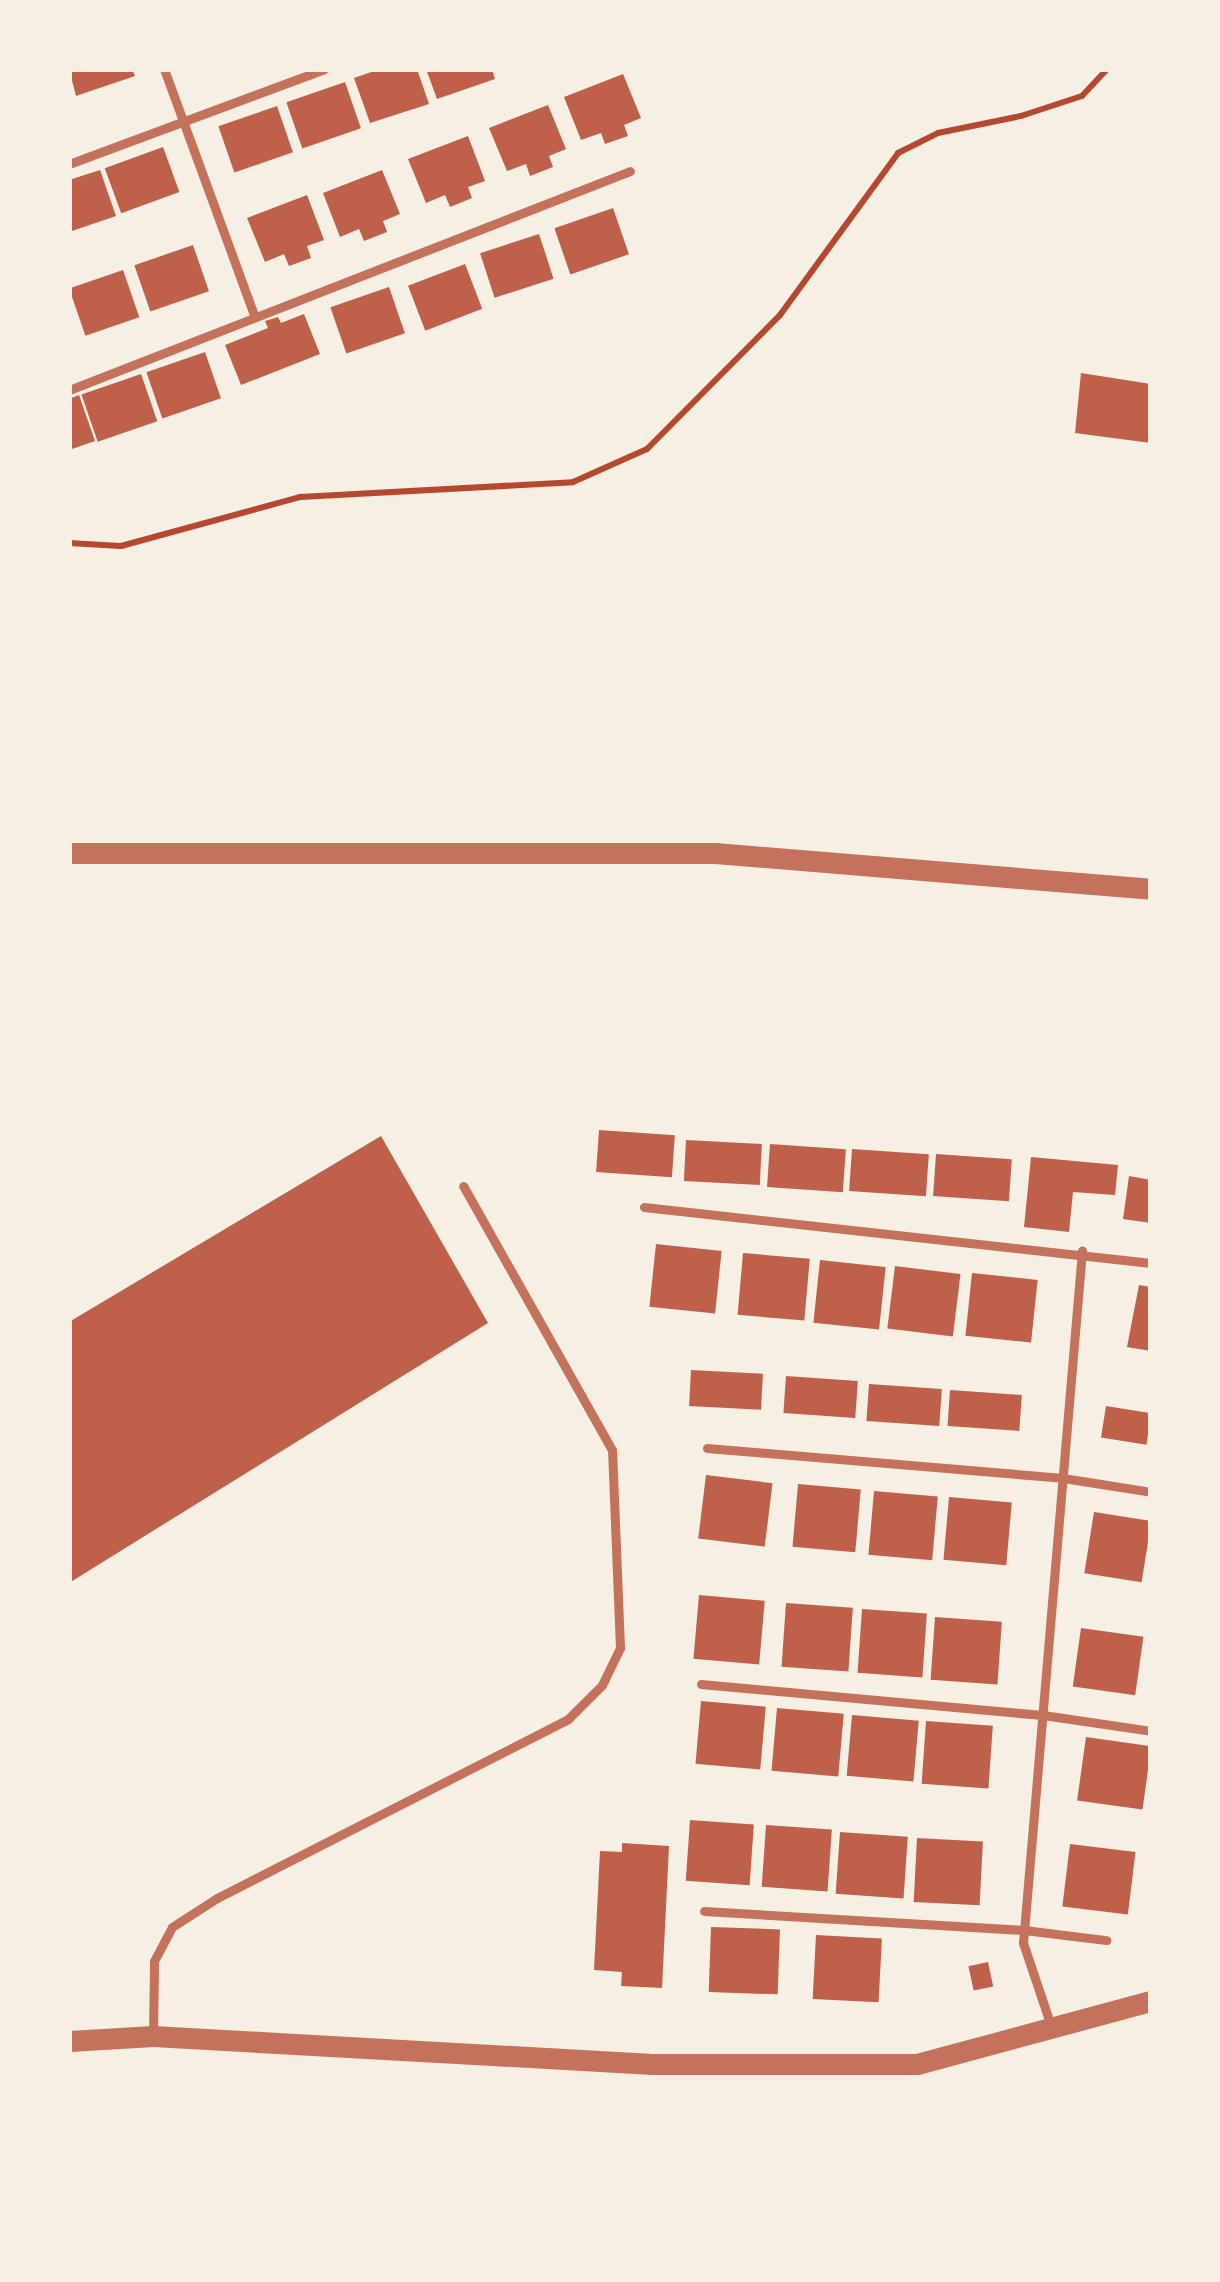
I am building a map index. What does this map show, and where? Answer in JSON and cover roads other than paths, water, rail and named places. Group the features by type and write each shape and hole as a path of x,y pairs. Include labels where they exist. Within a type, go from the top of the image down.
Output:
{"street":[{"path":"69,853 715,853 1151,889"},
{"path":"69,2042 153,2036 652,2064 917,2064 1151,2001"}],"lane":[{"path":"164,69 255,317"},
{"path":"69,164 324,69"},
{"path":"69,390 630,171"},
{"path":"153,2036 154,1961 172,1928 217,1898 568,1719 602,1685 620,1648 613,1450 463,1186"},
{"path":"644,1207 1151,1262"},
{"path":"1052,2029 1023,1943 1082,1251"},
{"path":"707,1448 1064,1478 1151,1492"},
{"path":"701,1684 1043,1714 1151,1731"},
{"path":"704,1911 1024,1930 1106,1940"}]}
